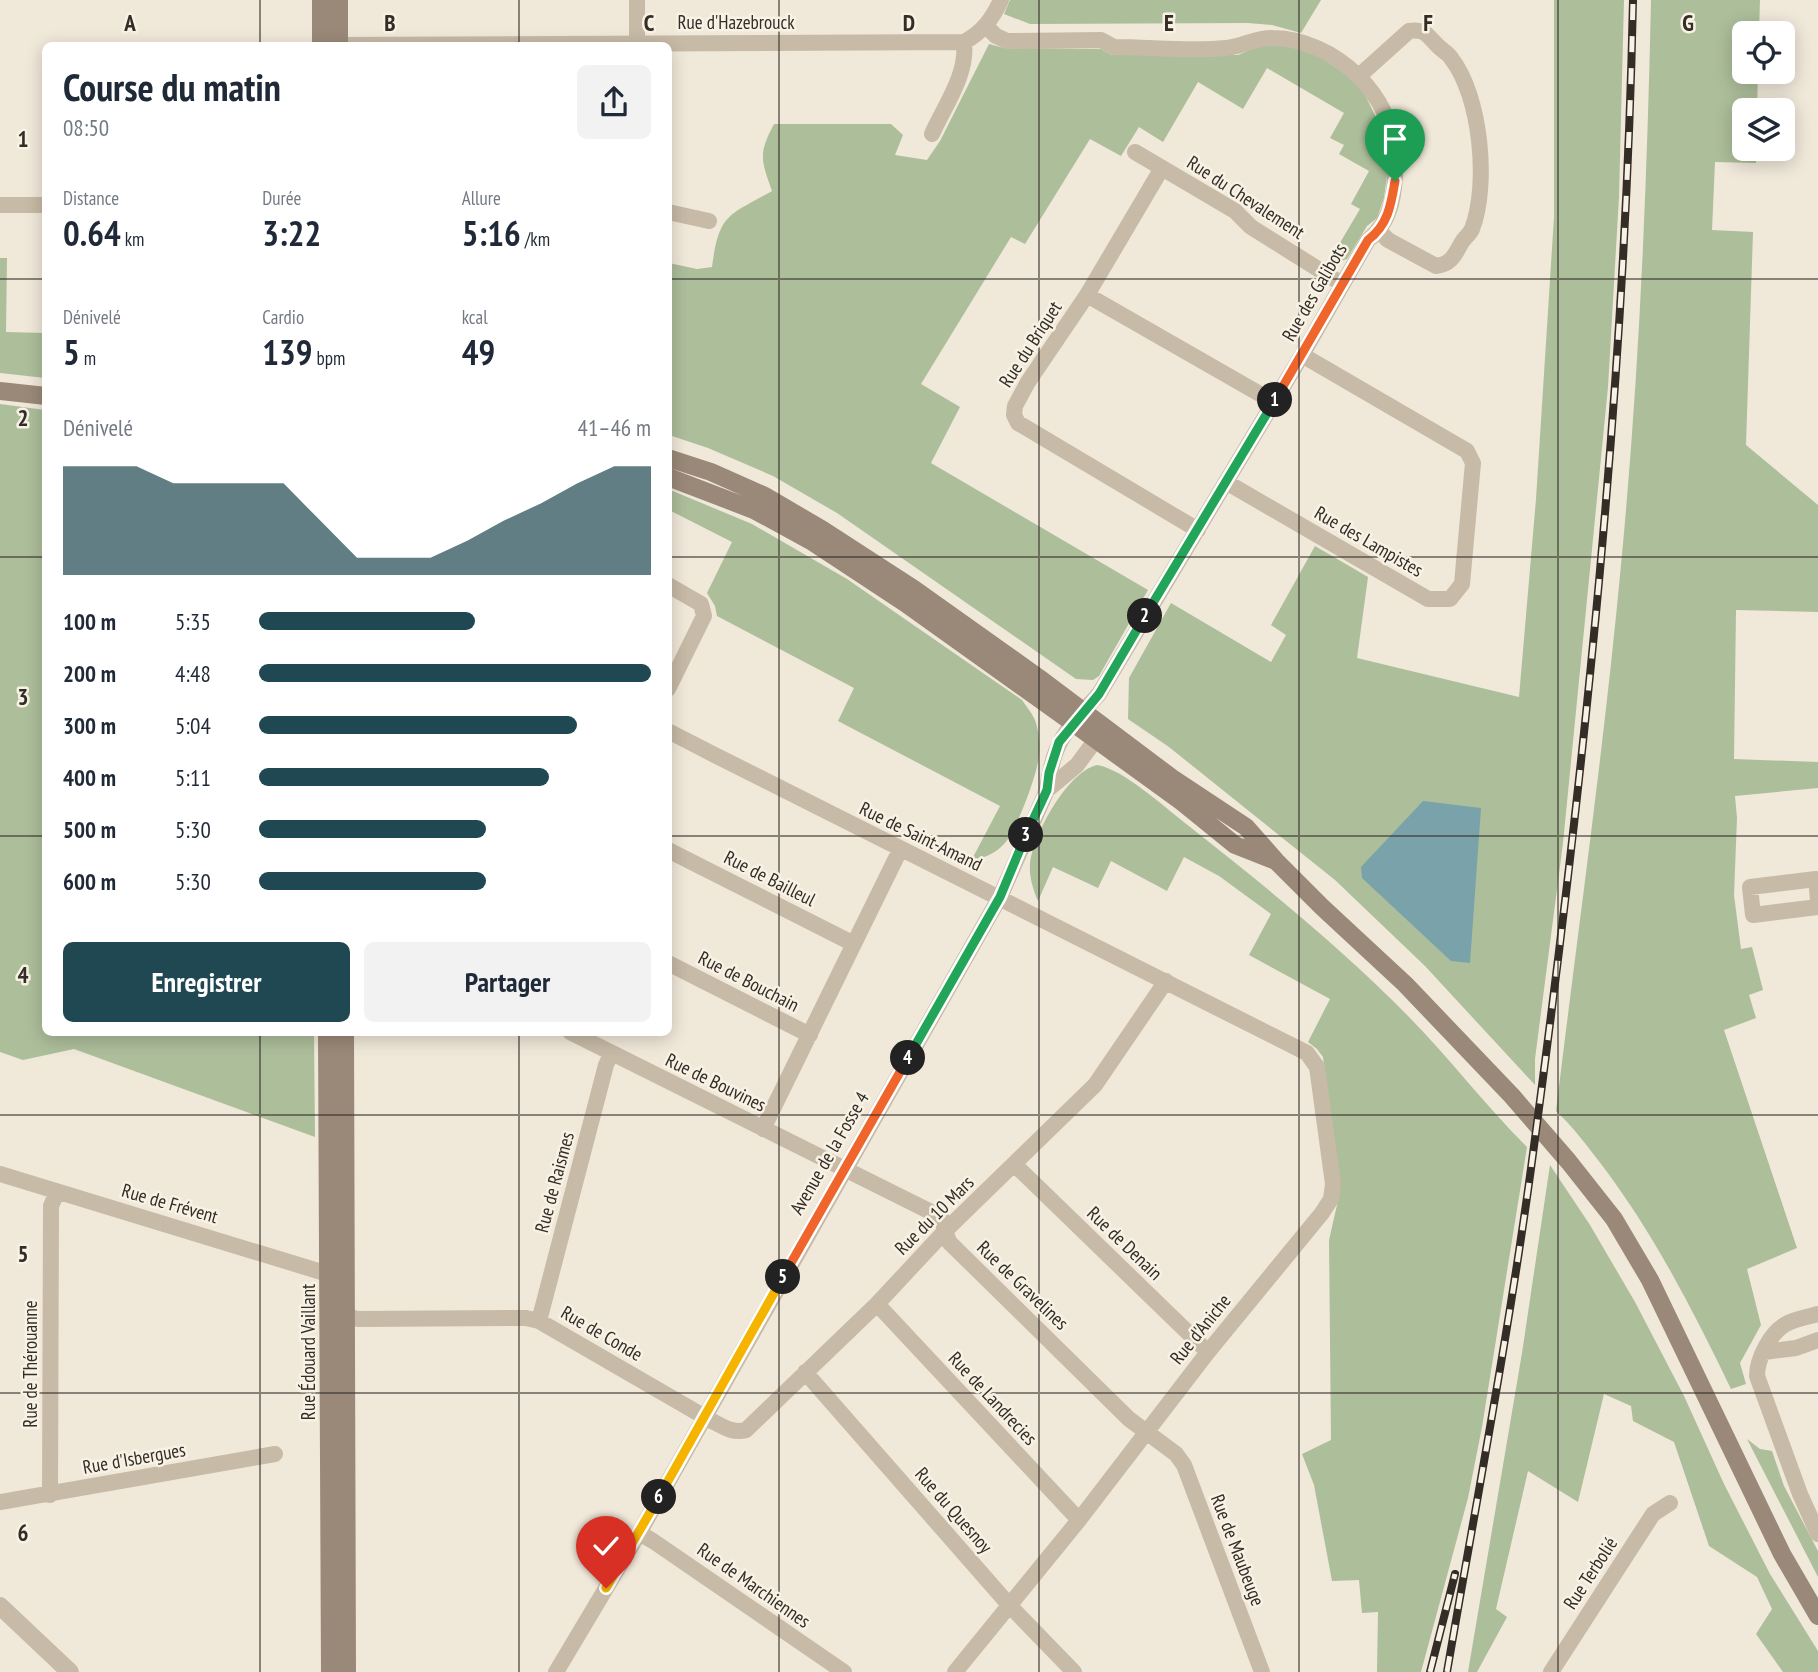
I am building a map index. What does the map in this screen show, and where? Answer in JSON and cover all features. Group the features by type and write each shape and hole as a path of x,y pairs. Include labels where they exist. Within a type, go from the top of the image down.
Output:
{"main road":[{"path":"321,0 321,42"},
{"path":"339,0 339,42"},
{"path":"0,391 42,396"},
{"path":"672,459 711,472 765,496 914,589 1100,734 1246,827 1276,861 1405,984 1512,1096 1614,1219 1650,1280 1782,1553 1818,1616"},
{"path":"672,479 754,510 811,541 1078,717"},
{"name":"Rue Édouard Vaillant","path":"327,1036 330,1672"},
{"name":"Rue Édouard Vaillant","path":"345,1036 347,1672"}],"street":[{"path":"637,0 637,42"},
{"path":"932,134 963,68 966,57 964,42 978,35 986,26 1001,0"},
{"name":"Rue des Galibots","path":"986,26 996,36 1007,41 1101,40 1114,47 1225,48 1271,37 1285,39 1320,50 1359,76 1368,85 1388,121 1394,146 1395,181 1392,202 1379,232 1368,240 1099,694 1078,717"},
{"path":"1359,76 1409,31 1419,29 1427,33 1438,47 1450,56 1460,72 1479,131 1479,197 1471,231 1456,254 1445,265 1436,266 1388,240 1379,232"},
{"name":"Rue d'Hazebrouck","path":"672,44 964,42"},
{"name":"Rue du Chevalement","path":"1135,152 1235,211 1251,227 1342,284"},
{"name":"Rue du Chevalement","path":"1087,295 1162,168"},
{"path":"0,205 42,205"},
{"path":"672,213 709,221"},
{"name":"Rue du Briquet","path":"1198,530 1018,424 1014,415 1015,406 1028,382 1087,295 1274,402"},
{"name":"Rue des Lampistes","path":"1226,482 1428,599 1450,599 1462,584 1473,463 1467,451 1302,355"},
{"path":"672,587 696,600 704,609 703,622 672,681"},
{"name":"Avenue de la Fosse 4","path":"639,1534 1000,897 1047,790 1049,773 1059,742 1078,717"},
{"name":"Rue de Saint-Amand","path":"672,733 1307,1053"},
{"name":"Avenue de la Fosse 4","path":"1047,790 1077,765 1100,734"},
{"path":"763,1129 900,850"},
{"name":"Rue de Bailleul","path":"672,852 852,943"},
{"path":"1818,900 1817,878 1751,887 1753,915 1818,907"},
{"name":"Rue de Bouchain","path":"672,965 810,1035"},
{"name":"Rue du 10 Mars","path":"704,1416 739,1433 746,1430 877,1304 946,1230 1095,1084 1166,981"},
{"name":"Rue de Bouvines","path":"577,1036 844,1169"},
{"name":"Rue d'Aniche","path":"955,1672 1079,1520 1208,1352 1331,1199 1334,1184 1317,1067 1307,1053"},
{"name":"Rue de Raismes","path":"539,1321 611,1054"},
{"name":"Rue de Denain","path":"1014,1164 1208,1352"},
{"name":"Rue de Gravelines","path":"844,1169 941,1217 949,1242 1129,1419 1167,1448"},
{"name":"Rue de Frévent","path":"0,1174 328,1274"},
{"name":"Rue de Thérouanne","path":"50,1495 51,1206 57,1192"},
{"name":"Rue de Landrecies","path":"877,1304 1079,1520"},
{"path":"1818,1314 1788,1323 1777,1330 1759,1363 1757,1376 1800,1494 1818,1534"},
{"name":"Rue de Conde","path":"345,1316 358,1319 526,1318 539,1321 704,1416"},
{"path":"1764,1352 1796,1348 1818,1340"},
{"name":"Rue du Quesnoy","path":"805,1372 1010,1606 1074,1672"},
{"name":"Rue de Maubeuge","path":"1167,1448 1176,1454 1184,1465 1262,1672"},
{"name":"Rue d'Isbergues","path":"0,1502 275,1454"},
{"name":"Rue Terbolié","path":"1551,1672 1653,1514 1670,1503"},
{"path":"556,1672 639,1534"},
{"name":"Rue de Marchiennes","path":"639,1534 844,1672"},
{"path":"0,1606 71,1672"}],"green space":[{"path":"1010,0 1321,0 1301,33 1272,25 1248,23 1030,24 1004,14"},
{"path":"1554,0 1624,0 1619,197 1608,387 1563,843 1535,1059 1535,1085 1425,966 1335,880 1169,747 1128,719 1129,678 1171,603 1271,662 1286,635 1271,625 1315,546 1368,577 1357,658 1519,697 1536,499 1554,217"},
{"path":"1651,0 1760,0 1759,21 1732,21 1732,84 1758,84 1757,98 1732,98 1732,161 1756,163 1715,162 1712,230 1753,232 1746,445 1818,505 1818,612 1736,610 1734,759 1818,762 1818,788 1735,796 1737,818 1734,895 1741,949 1752,947 1763,990 1749,995 1756,1018 1724,1030 1797,1248 1747,1269 1761,1325 1740,1363 1746,1384 1731,1389 1654,1242 1618,1187 1556,1111 1614,634 1633,424"},
{"path":"989,44 1004,48 1101,49 1112,55 1238,55 1261,45 1289,46 1321,57 1352,79 1364,93 1383,134 1388,168 1384,198 1377,218 1367,226 1347,259 1338,262 1331,258 1360,209 1351,204 1369,171 1339,154 1344,145 1330,138 1344,113 1267,68 1243,109 1198,82 1163,142 1139,127 1121,156 1090,139 1025,244 1011,237 921,384 960,407 931,463 1148,590 1099,676 1093,680 1076,679 837,513 773,476 672,436 672,264 697,269 712,267 718,236 728,218 772,191 765,172 763,150 774,124 891,124 903,135 895,155 927,160 940,141"},
{"path":"0,258 7,258 6,332 42,333 42,378 0,373"},
{"path":"0,404 42,410 42,1036 314,1036 315,1137 74,1049 23,1060 0,1052"},
{"path":"672,491 752,524 847,579 1022,700 1036,722 1039,755 1026,802 1009,837 1000,847 989,855 971,861 1000,806 838,721 854,688 717,616 715,606 707,593 732,542 672,512"},
{"path":"1097,765 1119,773 1142,789 1328,941 1409,1017 1527,1147 1468,1498 1421,1672 1377,1672 1378,1612 1362,1613 1359,1580 1332,1581 1314,1485 1302,1454 1331,1440 1329,1240 1339,1182 1323,1057 1308,1042 1330,999 1249,955 1271,914 1219,876 1184,857 1167,891 1111,861 1098,888 1053,867 1038,901 1030,864 1038,837 1063,792 1074,779"},
{"path":"1550,1165 1590,1225 1635,1302 1684,1396 1724,1484 1770,1574 1818,1651 1818,1672 1783,1672 1756,1634 1772,1609 1757,1577 1709,1546 1674,1442 1633,1421 1631,1406 1604,1394 1578,1502 1528,1471 1496,1609 1507,1617 1477,1672 1468,1672 1522,1353"},
{"path":"1747,1439 1760,1449 1772,1451 1784,1486 1818,1551 1818,1577"}],"water":[{"path":"1423,801 1481,808 1470,963 1451,961 1362,878 1361,867"}],"railway":[{"path":"1447,1672 1515,1278 1553,1003 1586,718 1612,431 1629,144 1633,0"},
{"path":"1430,1672 1455,1574"}],"route":[{"path":"606,1588 1000,897 1047,790 1049,773 1059,742 1099,694 1368,240 1379,232 1384,224 1392,202 1395,181"}]}
